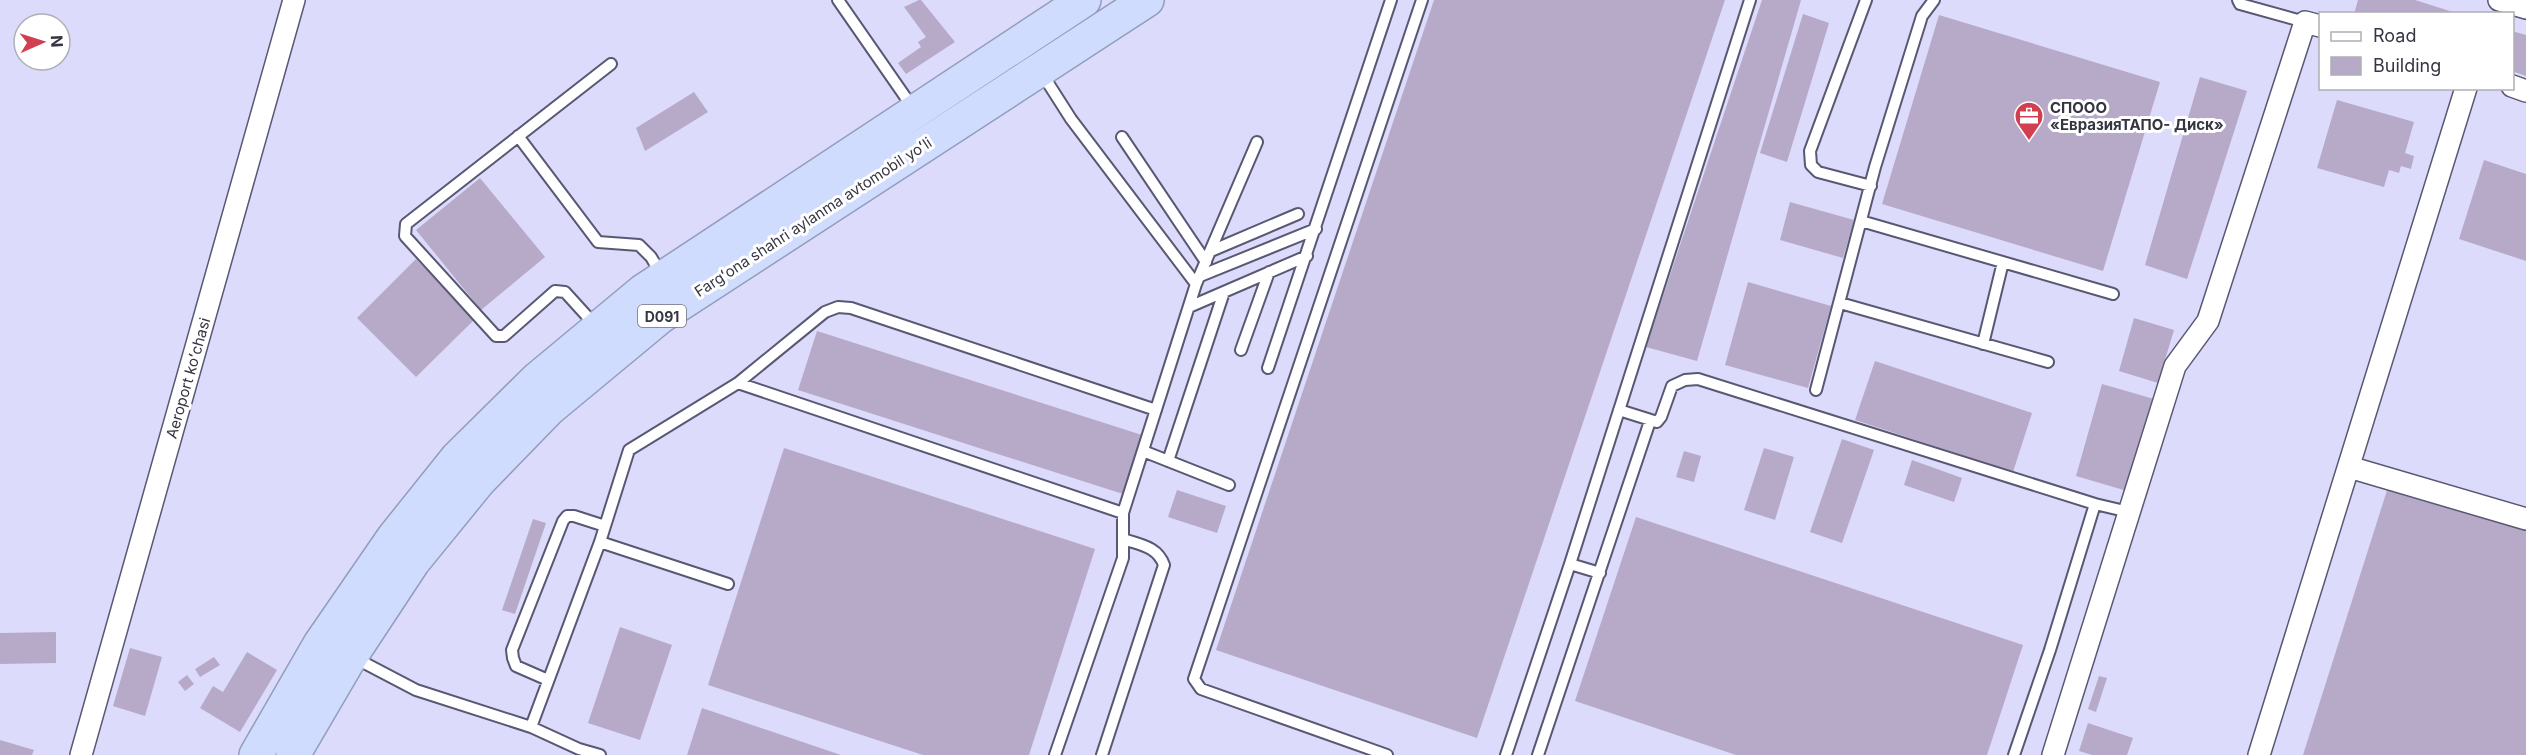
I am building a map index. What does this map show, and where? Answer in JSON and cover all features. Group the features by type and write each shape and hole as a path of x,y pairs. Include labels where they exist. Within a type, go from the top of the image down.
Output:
{"highway":[{"name":"Fargʻona shahri aylanma avtomobil yoʻli","path":"256,755 320,644 400,529 465,450 537,379 598,327 663,278 1084,0"},
{"name":"Fargʻona shahri aylanma avtomobil yoʻli","path":"293,755 351,656 413,562 479,481 549,409 660,317 1147,0"}],"street":[{"name":"Aeroport koʻchasi","path":"81,755 294,0"},
{"path":"2499,0 2526,8"},
{"path":"2053,755 2175,366 2208,321 2313,24"},
{"path":"2259,755 2465,90"},
{"path":"2349,467 2526,519"}],"lane":[{"path":"838,0 915,111"},
{"path":"1268,368 1391,0"},
{"path":"1387,755 1201,689 1194,679 1422,0"},
{"path":"1506,755 1570,564 1750,0"},
{"path":"1866,0 1810,151 1811,165 1818,172 1870,186"},
{"path":"1816,390 1870,186 1922,16 1934,0"},
{"path":"2238,0 2240,4 2313,24"},
{"path":"598,327 565,292 560,290 555,291 504,336 496,336 405,236 406,224 612,64"},
{"path":"1039,69 1071,120 1198,280"},
{"path":"519,136 598,242 639,245 651,257 663,278"},
{"path":"1122,137 1206,262"},
{"path":"1055,755 1123,558 1123,513 1189,307 1198,280 1257,142"},
{"path":"1211,251 1298,214"},
{"path":"1861,221 2113,294"},
{"path":"1198,280 1316,229"},
{"path":"1189,307 1307,256"},
{"path":"1983,344 2003,262"},
{"path":"1241,350 1269,272"},
{"path":"1168,461 1224,292"},
{"path":"1839,303 2048,362"},
{"path":"531,727 600,542 629,450 738,383 825,312 838,307 851,308 1156,410"},
{"path":"1619,410 1650,421 1660,420 1672,386 1685,380 1698,379 2095,504 2129,512"},
{"path":"738,383 1123,513"},
{"path":"1538,755 1650,421"},
{"path":"1143,451 1229,485"},
{"path":"2014,755 2050,650 2095,504"},
{"path":"548,680 516,666 512,650 563,521 567,516 574,516 605,526"},
{"path":"1101,755 1164,565 1161,556 1154,549 1123,539"},
{"path":"600,542 728,584"},
{"path":"1570,564 1600,573"},
{"path":"351,656 416,690 531,727 600,755"}],"building":[{"path":"919,0 955,42 906,74 898,63 921,47 918,42 926,37 904,7"},
{"path":"1434,0 1725,0 1477,738 1216,650"},
{"path":"1762,0 1801,0 1697,361 1646,347"},
{"path":"2358,0 2415,0 2453,12 2355,12"},
{"path":"1803,14 1829,23 1787,162 1760,153"},
{"path":"1939,15 2160,82 2103,271 1882,204"},
{"path":"2514,32 2526,35 2526,76 2514,72"},
{"path":"2200,77 2247,91 2187,279 2145,265"},
{"path":"694,92 708,112 645,151 636,128"},
{"path":"2337,100 2414,122 2405,153 2414,156 2411,169 2401,166 2399,173 2389,170 2384,187 2317,168"},
{"path":"2484,160 2526,174 2526,261 2459,239"},
{"path":"480,178 545,257 481,310 416,230"},
{"path":"1790,202 1854,220 1843,258 1780,240"},
{"path":"416,259 475,319 416,377 357,318"},
{"path":"1748,282 1831,306 1808,388 1725,365"},
{"path":"2134,318 2174,330 2158,383 2119,371"},
{"path":"817,331 1142,435 1123,494 798,390"},
{"path":"1875,361 2032,413 2013,472 1855,420"},
{"path":"2102,384 2154,399 2127,491 2076,476"},
{"path":"1842,439 1874,450 1842,543 1810,532"},
{"path":"784,448 1095,549 1029,755 923,755 708,685"},
{"path":"1764,448 1794,457 1775,520 1744,510"},
{"path":"1684,451 1701,456 1694,482 1676,477"},
{"path":"1912,460 1962,478 1954,502 1904,485"},
{"path":"2389,484 2526,528 2526,755 2303,755"},
{"path":"1177,490 1226,506 1217,533 1168,517"},
{"path":"1636,517 2023,645 1987,755 1736,755 1575,701"},
{"path":"533,519 546,523 515,614 502,610"},
{"path":"620,627 672,645 640,740 588,723"},
{"path":"56,632 56,663 0,664 0,633"},
{"path":"130,648 162,657 145,716 113,706"},
{"path":"247,652 277,670 240,732 200,708 213,686 223,692"},
{"path":"214,657 220,665 200,677 195,669"},
{"path":"187,675 194,684 185,691 178,682"},
{"path":"2099,676 2107,678 2096,712 2088,709"},
{"path":"702,708 841,755 687,755"},
{"path":"2088,723 2133,738 2127,755 2092,755 2079,751"},
{"path":"0,740 34,750 32,755 0,755"}],"place":[{"name":"СПООО «ЕвразияТАПО- Диск»","path":"2029,142"}]}
